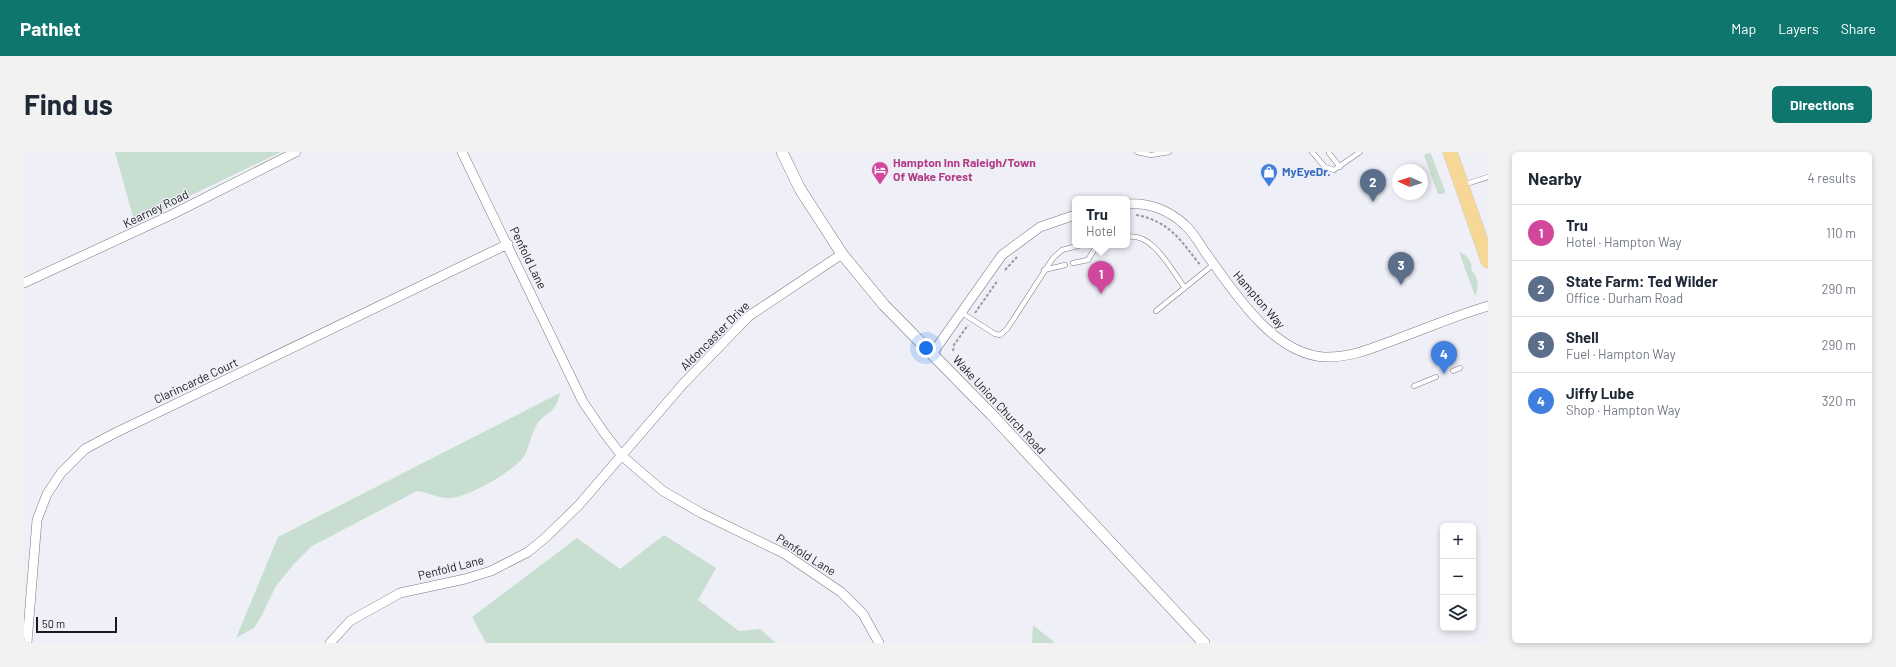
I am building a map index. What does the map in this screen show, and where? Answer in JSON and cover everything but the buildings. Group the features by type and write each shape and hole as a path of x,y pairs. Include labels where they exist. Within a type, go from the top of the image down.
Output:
{"main road":[{"path":"1450,152 1488,261"}],"street":[{"name":"Kearney Road","path":"24,283 173,214 296,152"},
{"name":"Penfold Lane","path":"462,152 508,244 583,402 622,456 663,491 701,513 785,554 841,592 863,614 879,643"},
{"name":"Wake Union Church Road","path":"782,152 800,189 842,254 884,304 991,414 1204,643"},
{"name":"Hampton Way","path":"1130,204 1140,202 1163,210 1185,225 1242,300 1277,339 1291,347 1323,357 1346,356 1369,350 1488,306"},
{"path":"932,354 962,314 1002,255 1040,227 1072,216"},
{"name":"Clarincarde Court","path":"27,643 37,520 47,494 61,472 85,449 115,433 508,244"},
{"name":"Aldoncaster Drive","path":"622,456 683,384 749,316 842,254"},
{"name":"Penfold Lane","path":"330,643 350,621 400,593 465,579 492,571 528,552 545,538 579,504 622,456"}],"lane":[{"path":"1137,152 1150,155 1169,152"},
{"path":"1312,152 1325,167 1334,170 1360,152"},
{"path":"1329,153 1340,167"},
{"path":"1462,185 1488,177"},
{"path":"1130,237 1140,237 1152,244 1185,288"},
{"path":"962,314 995,334 1000,335 1007,329 1044,270 1062,250 1072,247"},
{"path":"1073,263 1088,260 1095,248"},
{"path":"1156,311 1214,264"},
{"path":"1044,270 1065,265"},
{"path":"1453,371 1460,368"},
{"path":"1414,386 1436,377"}],"path":[{"path":"1133,214 1151,218 1168,227 1182,240 1199,264"},
{"path":"1004,271 1021,254"},
{"path":"977,310 1000,277"},
{"path":"953,351 954,345 968,324"}],"green space":[{"path":"115,152 281,152 135,224"},
{"path":"1428,153 1431,154 1445,191 1444,194 1438,194 1424,155"},
{"path":"1459,252 1469,259 1471,270 1477,279 1478,286 1475,296"},
{"path":"560,393 556,406 543,417 536,426 525,455 512,468 491,482 458,497 442,497 417,491 312,546 293,565 276,586 254,628 236,638 278,537"},
{"path":"664,535 716,568 698,600 739,631 760,629 776,643 486,643 472,617 577,538 620,569"},
{"path":"1033,625 1055,643 1032,643"}],"place":[{"name":"Hampton Inn Raleigh/Town Of Wake Forest","path":"880,185"},
{"name":"MyEyeDr.","path":"1269,187"},
{"name":"State Farm: Ted Wilder","path":"1373,202"},
{"name":"Shell","path":"1401,285"},
{"name":"Tru","path":"1101,294"},
{"name":"Jiffy Lube","path":"1444,374"}]}
